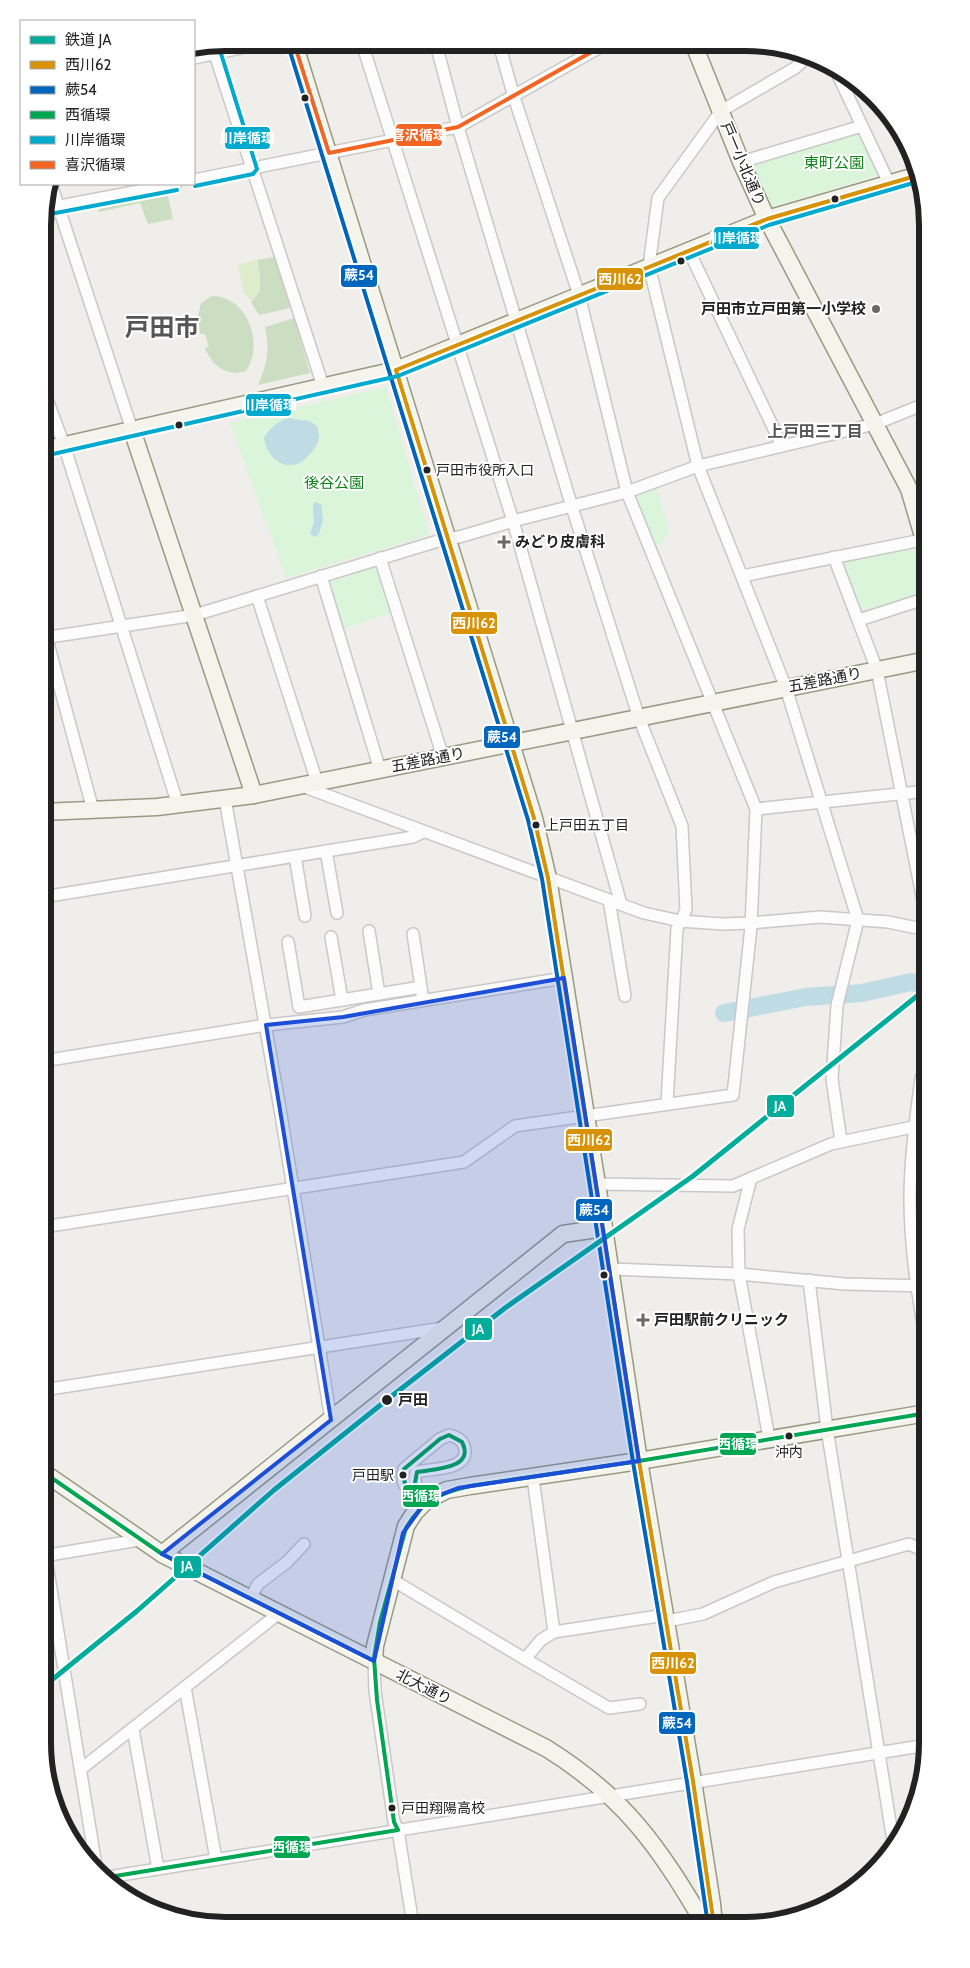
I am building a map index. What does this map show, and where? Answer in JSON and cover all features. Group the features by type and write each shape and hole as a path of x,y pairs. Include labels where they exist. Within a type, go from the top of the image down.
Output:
{"street":[{"path":"51,1226 464,1162 515,1126 732,1095 750,923 756,809 627,492 579,295 514,97 501,51"},
{"path":"195,180 458,127 514,97 589,51"},
{"name":"戸一小北通り","path":"696,51 741,162 767,219 909,489 919,520"},
{"path":"214,52 323,386"},
{"path":"297,52 534,818 548,878 639,1461 693,1781 713,1917"},
{"path":"365,52 513,521 621,904"},
{"path":"438,52 458,127 572,506 639,718 682,826 686,910 677,929 667,1103"},
{"path":"803,61 795,68 721,111 658,198 649,266 698,466 786,688 858,920 837,1005 832,1079 841,1141"},
{"path":"839,78 889,183"},
{"path":"741,162 862,126"},
{"path":"52,448 396,370 767,219 912,177"},
{"path":"53,207 121,189 165,185"},
{"path":"54,195 254,795"},
{"path":"689,251 782,446"},
{"path":"52,637 195,615 448,538 459,537 627,492 698,466 875,424 919,407"},
{"path":"52,413 64,445 178,805"},
{"path":"742,576 834,557 919,544"},
{"path":"834,557 877,670 919,878"},
{"path":"380,558 444,757"},
{"path":"321,576 380,770"},
{"path":"258,596 309,784 423,832 644,913 680,921 723,924 820,917 888,922 919,928"},
{"path":"859,620 919,601"},
{"path":"52,662 93,810"},
{"name":"五差路通り","path":"52,812 178,805 254,795 919,662"},
{"path":"756,809 919,792"},
{"path":"226,799 266,1025 331,1420"},
{"path":"52,896 413,838 423,832"},
{"path":"326,851 337,913"},
{"path":"295,856 305,916"},
{"path":"609,900 625,996"},
{"path":"369,931 379,994"},
{"path":"413,934 424,1001"},
{"path":"331,937 342,1000"},
{"path":"288,942 299,1007 421,987"},
{"path":"51,1060 266,1025 343,1017 364,1010 564,978"},
{"path":"918,1099 910,1197 918,1259"},
{"path":"597,1184 733,1186 841,1141 918,1126"},
{"path":"751,1178 738,1229 739,1274 769,1438"},
{"path":"162,1554 563,1234 604,1228"},
{"path":"610,1269 739,1274 845,1284 918,1286"},
{"path":"809,1280 827,1429 892,1836"},
{"path":"51,1389 447,1327"},
{"path":"412,1917 398,1830 394,1822 375,1691 374,1661 375,1646 406,1526 424,1503 447,1490 639,1461 918,1414"},
{"path":"455,1436 460,1439 465,1448 463,1459 460,1463 419,1471 414,1475 414,1480 424,1503 412,1496 403,1484 404,1469 440,1439 455,1436"},
{"name":"北大通り","path":"51,1478 162,1554 546,1748 579,1770 609,1795 635,1821 658,1850 700,1917"},
{"path":"533,1478 554,1632"},
{"path":"51,1555 139,1540"},
{"path":"250,1599 258,1584 287,1562 304,1544"},
{"path":"525,1659 541,1640 554,1632 704,1614 774,1582 909,1544 918,1548"},
{"path":"391,1579 609,1708 640,1704"},
{"path":"51,1595 95,1858"},
{"path":"81,1769 278,1614"},
{"path":"51,1636 57,1632"},
{"path":"185,1687 216,1859"},
{"path":"133,1729 158,1869"},
{"path":"114,1876 918,1745"}],"highlighted area":[{"path":"564,978 639,1461 458,1488 427,1500 403,1533 374,1661 162,1554 331,1420 266,1025 343,1017"}],"green space":[{"name":"東町公園","path":"856,131 879,173 866,179 771,207 752,162"},
{"path":"167,191 173,219 148,224 140,203 99,212 98,205"},
{"path":"275,257 290,308 259,315 251,302 260,291 257,260"},
{"path":"256,260 260,276 260,291 251,301 244,293 238,265"},
{"path":"212,296 224,298 235,304 243,312 249,323 254,347 246,371 233,372 221,368 212,360 205,348 209,347 205,334 200,334 198,316 201,303"},
{"path":"294,318 310,373 258,385 267,357 265,327"},
{"name":"後谷公園","path":"386,387 429,535 286,578 230,423"},
{"path":"656,487 669,532 655,549 633,493"},
{"path":"919,545 919,597 860,617 839,559"},
{"path":"377,567 391,613 342,629 326,583"}],"water":[{"path":"288,418 309,421 317,426 319,438 318,443 309,455 295,465 281,463 275,459 270,454 264,438 274,426"},
{"path":"315,502 321,504 323,520 319,534 315,537 310,534 314,522 313,505"}],"waterway":[{"path":"724,1013 806,997 862,993 911,982 919,983"}],"rail line":[{"name":"JA","path":"51,1680 137,1611 274,1490 388,1399 505,1308 693,1176 918,995"}],"transit line":[{"name":"喜沢循環","path":"297,52 329,153 458,127 593,51"},
{"name":"川岸循環","path":"195,186 253,174 257,169 220,52"},
{"name":"蕨54","path":"290,52 528,820 542,879 633,1462 687,1782 707,1917"},
{"name":"西川62","path":"396,370 767,219 912,177"},
{"name":"川岸循環","path":"52,454 398,376 769,225 913,183"},
{"name":"川岸循環","path":"52,214 177,190"},
{"name":"西川62","path":"396,370 534,818 548,878 639,1461 693,1781 713,1917"},
{"name":"西循環","path":"114,1876 398,1830 394,1822 377,1700 374,1658 380,1622 406,1528 412,1518 425,1504 433,1499 470,1486 639,1461 918,1414"},
{"name":"西循環","path":"449,1435 462,1442 465,1451 463,1458 451,1466 417,1472 415,1483 424,1503 408,1489 404,1480 404,1469 440,1439 449,1435"},
{"name":"西循環","path":"51,1478 162,1554 374,1661"}],"place":[{"name":"戸田市立戸田第一小学校","path":"876,309"},
{"name":"戸田市役所入口","path":"427,470"},
{"name":"みどり皮膚科","path":"504,542"},
{"name":"上戸田五丁目","path":"536,825"},
{"name":"戸田駅前クリニック","path":"643,1320"},
{"name":"戸田","path":"387,1400"},
{"name":"沖内","path":"789,1436"},
{"name":"戸田駅","path":"403,1475"},
{"name":"戸田翔陽高校","path":"392,1808"}],"district":[{"name":"戸田市","path":"162,327"},
{"name":"上戸田三丁目","path":"815,431"}]}
